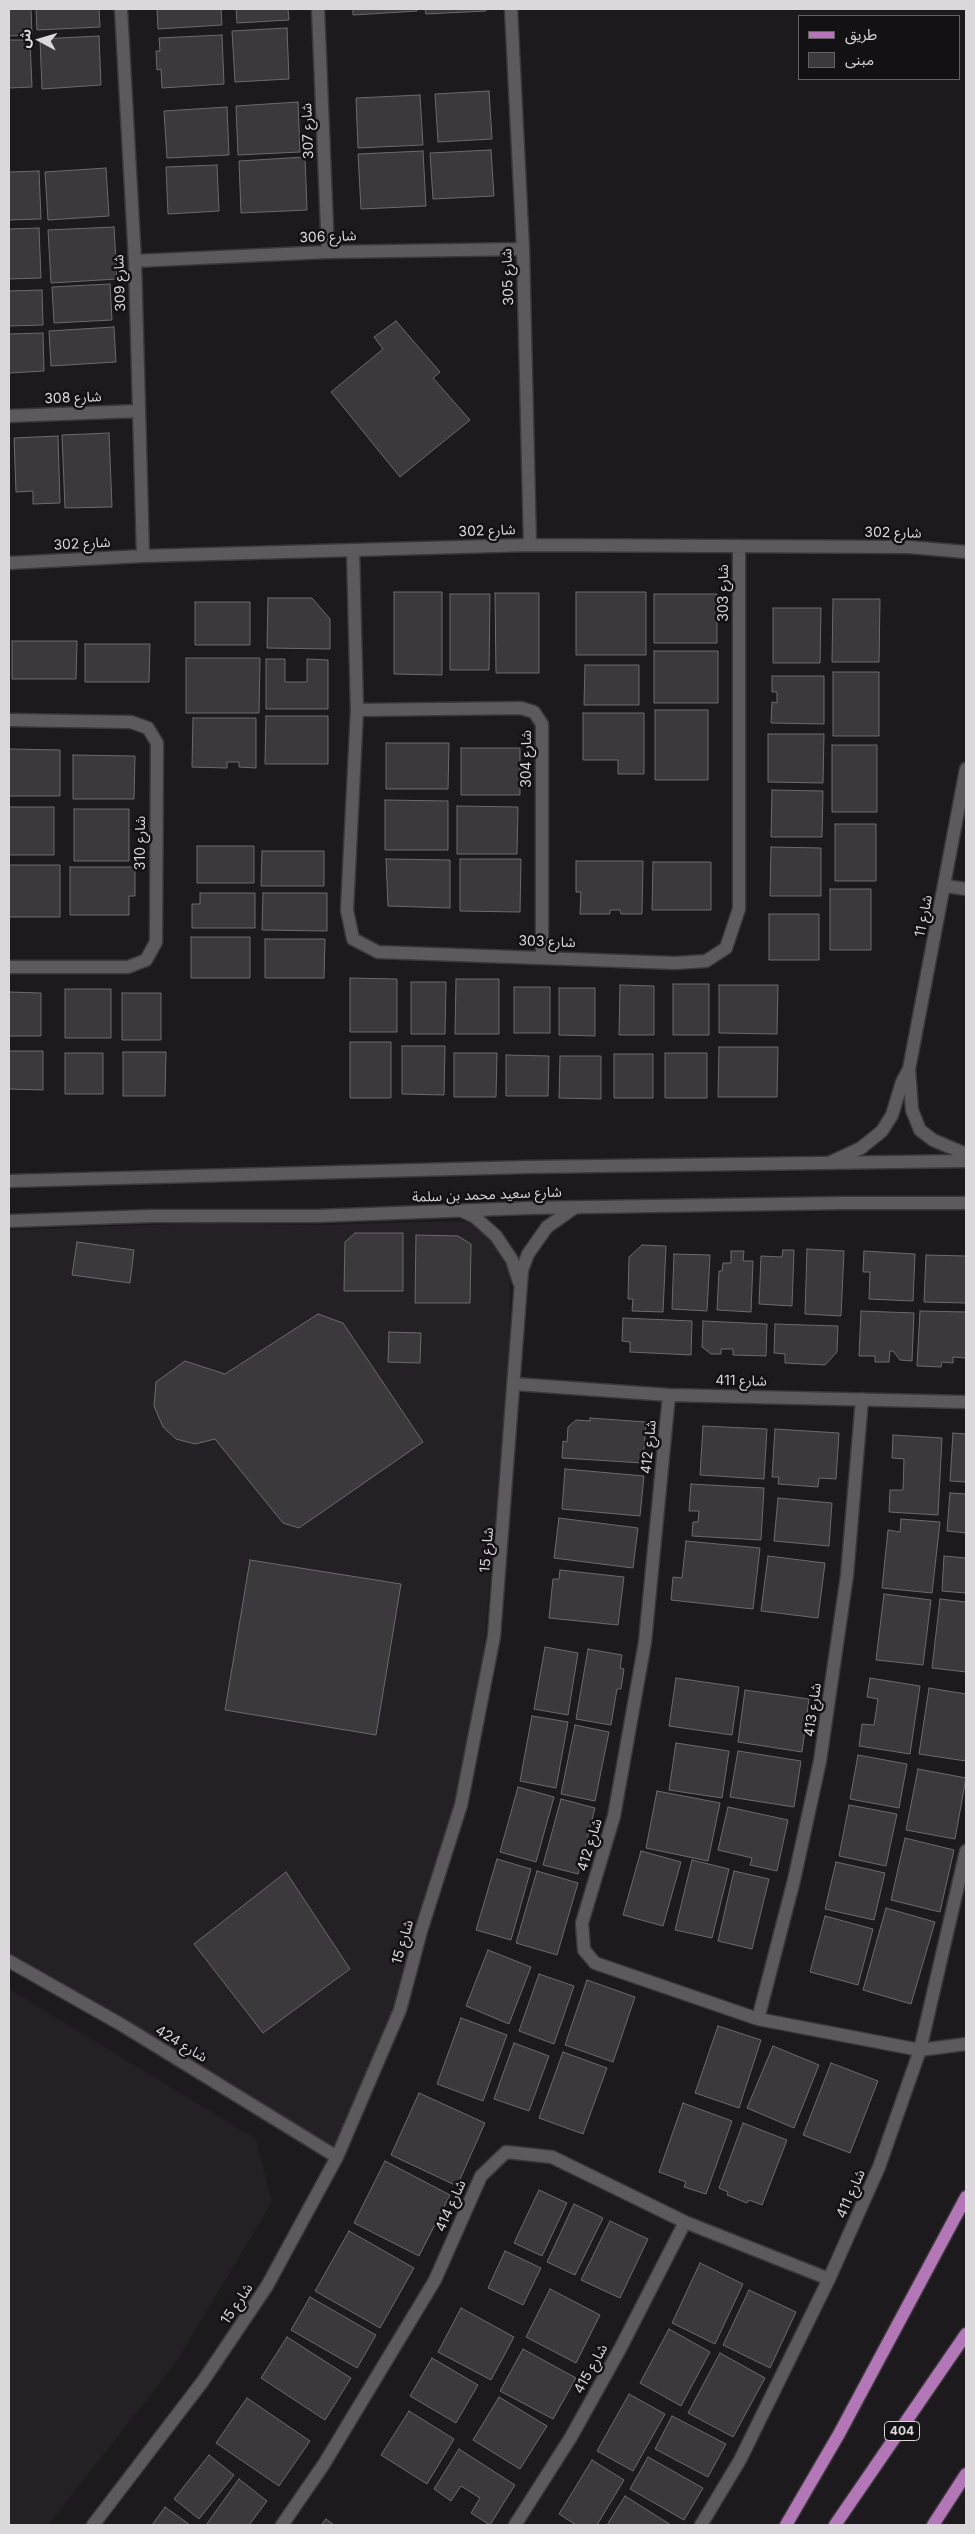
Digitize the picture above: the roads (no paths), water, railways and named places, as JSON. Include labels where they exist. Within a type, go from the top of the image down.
[{"type":"main road","points":[[786,2525],[966,2197]]},
{"type":"main road","name":"404","points":[[834,2525],[966,2334]]},
{"type":"main road","points":[[932,2525],[966,2474]]},
{"type":"street","name":"شارع 309","points":[[121,9],[135,261],[143,556]]},
{"type":"street","name":"شارع 307","points":[[318,9],[328,252]]},
{"type":"street","name":"شارع 305","points":[[511,9],[523,249],[530,545]]},
{"type":"street","name":"شارع 306","points":[[135,261],[328,252],[523,249]]},
{"type":"street","name":"شارع 308","points":[[9,416],[138,411]]},
{"type":"street","name":"شارع 302","points":[[9,563],[143,556],[530,545],[909,547],[966,552]]},
{"type":"street","name":"شارع 303","points":[[353,550],[357,710],[347,910],[353,939],[378,952],[675,963],[706,961],[726,948],[738,909],[739,546]]},
{"type":"street","name":"شارع 304","points":[[357,710],[521,708],[534,712],[542,724],[542,957]]},
{"type":"street","name":"شارع 310","points":[[9,720],[131,722],[148,728],[157,742],[156,942],[146,960],[128,967],[9,967]]},
{"type":"street","name":"شارع 11","points":[[966,769],[946,886],[909,1069],[912,1110],[920,1130],[933,1140],[966,1154]]},
{"type":"street","points":[[946,886],[966,889]]},
{"type":"street","name":"شارع 11","points":[[829,1163],[861,1148],[882,1131],[892,1115],[902,1082],[909,1069]]},
{"type":"street","name":"شارع سعيد محمد بن سلمة","points":[[9,1181],[528,1167],[966,1161]]},
{"type":"street","name":"شارع سعيد محمد بن سلمة","points":[[9,1220],[844,1203],[966,1203]]},
{"type":"street","name":"شارع 15","points":[[92,2525],[203,2381],[256,2302],[337,2157],[400,2010],[421,1931],[461,1805],[494,1636],[515,1384],[522,1270],[536,1240],[547,1227],[574,1208]]},
{"type":"street","name":"شارع 15","points":[[462,1211],[480,1221],[496,1236],[512,1260],[520,1287]]},
{"type":"street","name":"شارع 411","points":[[515,1384],[669,1395],[966,1402]]},
{"type":"street","name":"شارع 412","points":[[669,1395],[645,1642],[614,1816],[582,1923],[584,1950],[595,1963],[758,2019],[920,2050],[966,2044]]},
{"type":"street","name":"شارع 413","points":[[758,2019],[794,1880],[820,1761],[847,1575],[862,1399]]},
{"type":"street","name":"شارع 411","points":[[701,2525],[740,2460],[829,2279],[879,2167],[920,2050],[966,1850]]},
{"type":"street","name":"شارع 424","points":[[9,1960],[122,2026],[337,2157]]},
{"type":"street","name":"شارع 414","points":[[282,2525],[324,2464],[435,2280],[481,2176],[506,2152],[552,2157],[684,2222],[829,2279]]},
{"type":"street","name":"شارع 415","points":[[515,2525],[571,2437],[620,2350],[684,2222]]}]
